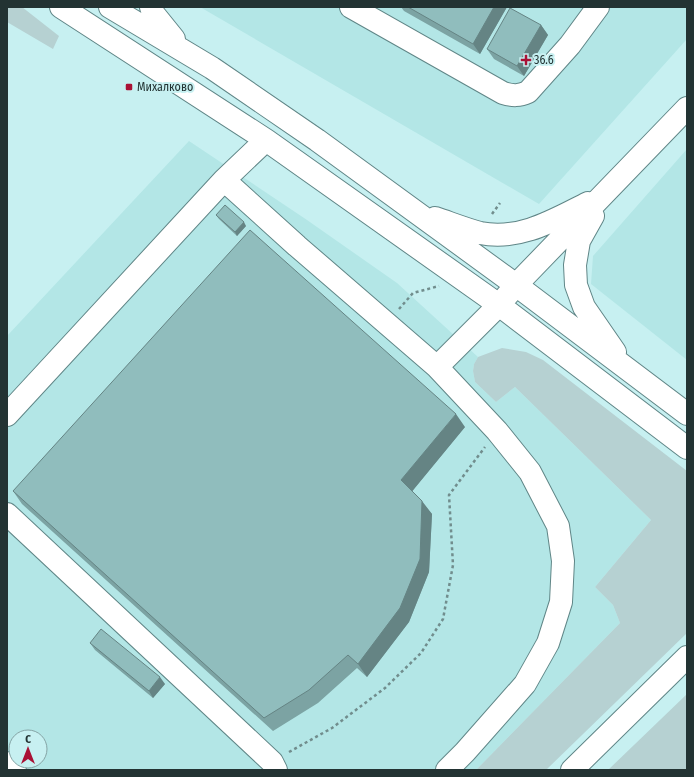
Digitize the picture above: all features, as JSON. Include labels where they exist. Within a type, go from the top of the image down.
[{"type":"street","points":[[61,7],[266,140],[499,305],[687,448]]},
{"type":"street","points":[[110,7],[212,68],[317,140],[516,285],[687,414]]},
{"type":"street","points":[[151,7],[153,13],[185,53]]},
{"type":"street","points":[[351,7],[503,93],[512,96],[528,92],[570,45],[598,7]]},
{"type":"street","points":[[437,367],[499,305],[516,285],[687,108]]},
{"type":"street","points":[[7,415],[224,180],[266,140]]},
{"type":"street","points":[[224,180],[297,246],[437,367],[497,431],[530,472],[558,526],[563,561],[561,602],[548,643],[525,684],[466,752],[447,770]]},
{"type":"street","points":[[417,212],[480,233],[502,235],[521,233],[540,226],[603,195]]},
{"type":"street","points":[[603,195],[579,241],[574,265],[576,285],[584,307],[627,369]]},
{"type":"street","points":[[7,514],[274,766]]},
{"type":"street","points":[[572,770],[687,657]]},
{"type":"street","points":[[7,763],[15,770]]},
{"type":"path","points":[[387,324],[413,293],[444,285]]},
{"type":"path","points":[[274,766],[332,728],[385,688],[421,653],[443,619],[453,565],[449,495],[497,431]]},
{"type":"shaded area","points":[[7,7],[22,7],[59,36],[53,49],[7,22]]},
{"type":"shaded area","points":[[200,7],[685,7],[687,9],[687,39],[539,204]]},
{"type":"shaded area","points":[[189,141],[307,220],[397,283],[478,357],[474,364],[473,371],[475,382],[496,402],[515,387],[651,520],[595,587],[613,605],[620,623],[476,770],[7,770],[7,336]]},
{"type":"shaded area","points":[[687,149],[687,360],[591,284],[593,256]]},
{"type":"shaded area","points":[[502,348],[526,352],[543,360],[687,471],[687,633],[546,770],[476,770],[620,623],[613,605],[595,587],[651,520],[515,387],[496,402],[475,382],[473,371],[474,364],[478,357]]},
{"type":"shaded area","points":[[687,694],[687,770],[608,770]]},
{"type":"building","points":[[408,7],[494,7],[473,44]]},
{"type":"building","points":[[510,8],[541,25],[517,66],[487,49]]},
{"type":"building","points":[[225,205],[244,222],[235,232],[216,215]]},
{"type":"building","points":[[250,230],[456,414],[401,480],[422,501],[420,559],[400,608],[358,664],[348,655],[309,690],[264,718],[13,491]]},
{"type":"building","points":[[101,629],[160,677],[149,691],[90,643]]},
{"type":"place","name":"36.6","points":[[526,60]]},
{"type":"place","name":"Михалково","points":[[129,87]]}]
